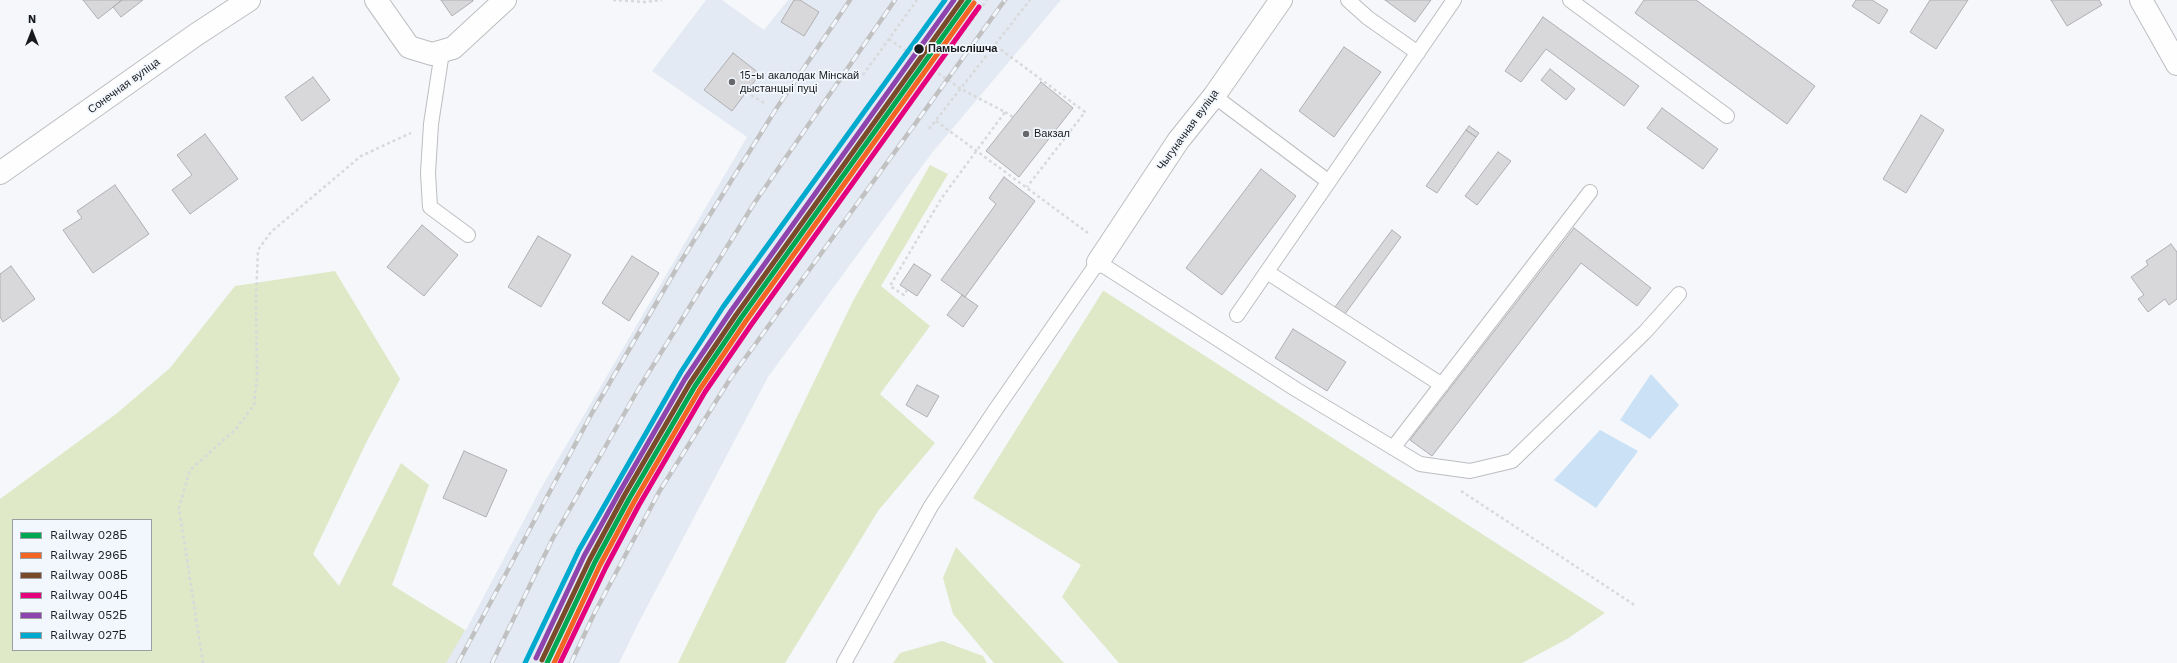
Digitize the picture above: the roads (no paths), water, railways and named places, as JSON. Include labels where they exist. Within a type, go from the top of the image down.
[{"type":"street","name":"Сонечная вуліца","points":[[0,173],[197,34],[249,0]]},
{"type":"street","points":[[376,0],[409,46],[432,54],[453,48],[505,0]]},
{"type":"street","name":"Чыгуначная вуліца","points":[[1103,255],[1178,141],[1214,96],[1281,0]]},
{"type":"street","points":[[2140,0],[2177,64]]},
{"type":"lane","points":[[1348,0],[1368,18],[1418,53]]},
{"type":"lane","points":[[1237,315],[1454,0]]},
{"type":"lane","points":[[1570,0],[1727,116]]},
{"type":"lane","points":[[442,52],[431,124],[428,173],[430,207],[468,235]]},
{"type":"lane","points":[[1214,96],[1329,182]]},
{"type":"lane","points":[[1393,448],[1590,192]]},
{"type":"lane","points":[[844,663],[931,506],[996,409],[1103,255],[1297,390],[1420,464],[1470,471],[1512,461],[1645,332],[1679,294]]},
{"type":"lane","points":[[1267,272],[1442,385]]},
{"type":"water","points":[[1651,374],[1679,405],[1650,439],[1620,420]]},
{"type":"water","points":[[1600,430],[1638,451],[1596,508],[1554,480]]},
{"type":"railway","points":[[458,663],[592,413],[678,266],[776,109],[850,0]]},
{"type":"railway","points":[[492,663],[553,538],[639,388],[755,202],[895,0]]},
{"type":"railway","points":[[571,663],[595,612],[659,492],[730,379],[1005,0]]},
{"type":"rail line","name":"027Б","points":[[525,663],[579,550],[681,372],[723,307],[945,0]]},
{"type":"rail line","name":"052Б","points":[[536,658],[584,556],[685,379],[731,311],[954,0]]},
{"type":"rail line","name":"008Б","points":[[542,660],[590,559],[624,496],[690,383],[736,315],[962,0]]},
{"type":"rail line","name":"028Б","points":[[547,663],[595,562],[629,499],[695,386],[741,318],[969,0]]},
{"type":"rail line","name":"296Б","points":[[554,663],[600,565],[634,502],[700,389],[746,321],[974,3]]},
{"type":"rail line","name":"004Б","points":[[560,663],[606,567],[639,505],[705,392],[751,325],[979,7]]},
{"type":"place","name":"Памыслішча","points":[[919,49]]},
{"type":"place","name":"15-ы акалодак Мінскай дыстанцыі пуці","points":[[732,82]]},
{"type":"place","name":"Вакзал","points":[[1026,134]]}]
